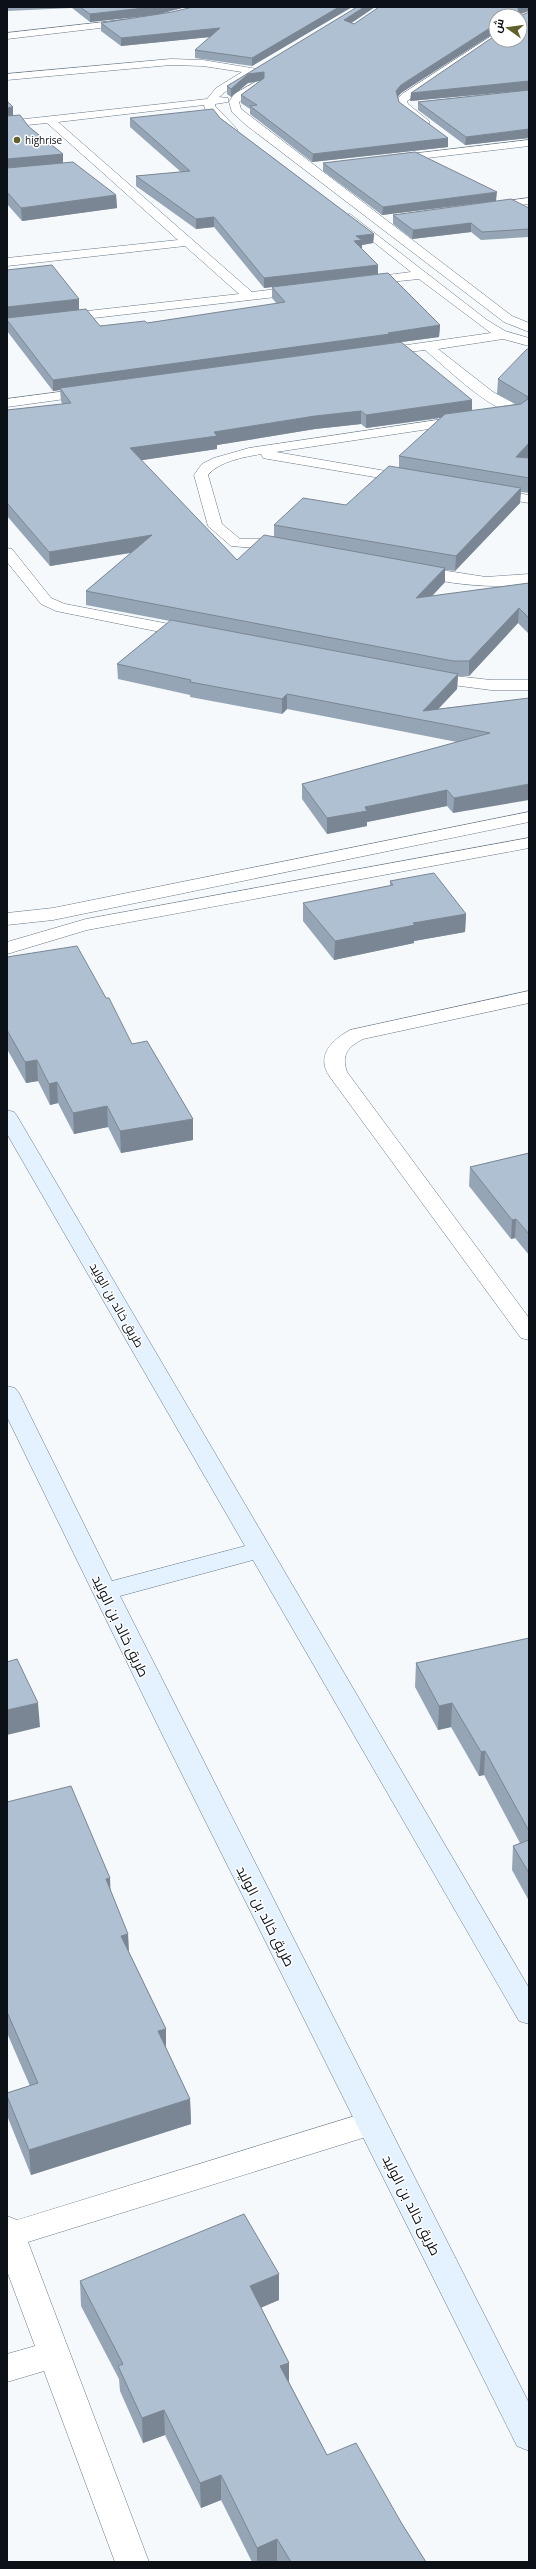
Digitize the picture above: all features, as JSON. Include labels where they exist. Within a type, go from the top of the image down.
[{"type":"street","points":[[7,36],[143,21]]},
{"type":"street","points":[[434,129],[404,107],[402,100],[488,41]]},
{"type":"street","points":[[7,77],[171,62],[203,63],[256,69],[214,95],[209,107],[243,138]]},
{"type":"street","points":[[7,124],[236,99],[267,78]]},
{"type":"street","points":[[236,99],[234,106],[245,119],[508,319],[529,328]]},
{"type":"street","points":[[404,107],[420,105]]},
{"type":"street","points":[[50,120],[249,296]]},
{"type":"street","points":[[451,142],[463,151]]},
{"type":"street","points":[[379,160],[529,144]]},
{"type":"street","points":[[86,167],[102,166]]},
{"type":"street","points":[[310,168],[325,167]]},
{"type":"street","points":[[474,208],[529,201]]},
{"type":"street","points":[[340,210],[482,323],[504,336],[529,342]]},
{"type":"street","points":[[380,221],[396,219]]},
{"type":"street","points":[[7,262],[188,242]]},
{"type":"street","points":[[350,284],[420,275]]},
{"type":"street","points":[[7,324],[311,288]]},
{"type":"street","points":[[364,355],[529,333]]},
{"type":"street","points":[[427,346],[494,400],[523,414]]},
{"type":"street","points":[[7,403],[101,390]]},
{"type":"street","points":[[494,416],[523,414]]},
{"type":"street","points":[[299,550],[259,543],[236,543],[215,526],[201,474],[207,467],[219,461],[249,452],[479,418]]},
{"type":"street","points":[[249,452],[427,482]]},
{"type":"street","points":[[474,490],[529,499]]},
{"type":"street","points":[[7,552],[46,601],[61,608],[205,636]]},
{"type":"street","points":[[401,568],[480,582],[499,583],[529,579]]},
{"type":"street","points":[[413,675],[475,684],[529,685]]},
{"type":"street","points":[[7,919],[53,914],[417,838],[529,817]]},
{"type":"street","points":[[7,948],[31,939],[86,925],[529,843]]},
{"type":"street","points":[[529,997],[357,1034],[343,1042],[335,1051],[333,1062],[337,1073],[529,1333]]},
{"type":"street","name":"طريق خالد بن الوليد","points":[[7,1116],[529,2014]]},
{"type":"street","name":"طريق خالد بن الوليد","points":[[7,1394],[104,1592],[529,2436]]},
{"type":"street","points":[[104,1592],[260,1550]]},
{"type":"street","points":[[132,2562],[8,2232],[371,2124]]},
{"type":"street","points":[[7,2368],[53,2354]]},
{"type":"building","points":[[80,7],[153,7],[90,14]]},
{"type":"building","points":[[193,7],[339,7],[252,58],[195,50],[220,28],[121,38],[101,23],[172,12]]},
{"type":"building","points":[[357,7],[364,7],[344,20],[354,24],[379,7],[519,7],[488,8],[488,29],[401,85],[396,91],[399,102],[448,138],[313,154],[250,106],[257,105],[241,95],[264,78],[264,72],[248,74],[231,89],[227,86]]},
{"type":"building","points":[[528,12],[529,81],[411,93],[488,40],[488,48],[528,48]]},
{"type":"building","points":[[529,90],[529,129],[466,137],[418,102]]},
{"type":"building","points":[[7,101],[13,107],[7,108]]},
{"type":"building","points":[[213,109],[220,118],[374,234],[356,236],[362,240],[354,241],[378,265],[264,278],[214,217],[196,219],[136,176],[190,171],[130,118]]},
{"type":"building","points":[[20,115],[29,127],[63,154],[7,159],[7,116]]},
{"type":"building","points":[[415,152],[497,192],[383,207],[323,163]]},
{"type":"building","points":[[73,162],[116,195],[21,208],[7,192],[7,168]]},
{"type":"building","points":[[511,199],[529,208],[529,229],[482,232],[471,223],[413,230],[393,215]]},
{"type":"building","points":[[52,265],[79,299],[7,307],[7,270]]},
{"type":"building","points":[[388,273],[440,325],[388,333],[390,334],[53,380],[7,320],[7,318],[86,309],[100,326],[145,321],[147,323],[285,302],[272,287]]},
{"type":"building","points":[[401,342],[472,400],[366,415],[361,411],[315,416],[214,432],[217,436],[130,448],[237,560],[264,535],[445,568],[416,598],[529,583],[529,618],[519,608],[469,661],[453,661],[86,591],[152,535],[49,552],[7,503],[7,410],[71,403],[60,388]]},
{"type":"building","points":[[527,349],[529,349],[529,443],[516,457],[529,458],[529,478],[399,456],[445,414],[521,404],[528,399],[528,397],[498,379]]},
{"type":"building","points":[[389,466],[521,488],[456,556],[274,525],[303,498],[346,505]]},
{"type":"building","points":[[171,620],[458,674],[423,711],[529,698],[529,784],[454,798],[447,790],[365,807],[367,811],[327,818],[302,784],[490,733],[287,694],[282,699],[190,682],[191,680],[117,664]]},
{"type":"building","points":[[434,873],[466,914],[413,923],[415,925],[335,941],[303,903],[393,885],[390,881]]},
{"type":"building","points":[[77,946],[106,998],[109,998],[132,1044],[147,1041],[193,1119],[120,1131],[107,1106],[73,1113],[57,1082],[49,1084],[37,1060],[25,1062],[7,1030],[7,957]]},
{"type":"building","points":[[529,1153],[529,1234],[516,1219],[512,1220],[470,1167]]},
{"type":"building","points":[[529,1638],[529,1831],[485,1751],[481,1752],[452,1703],[439,1706],[416,1663]]},
{"type":"building","points":[[17,1659],[38,1703],[7,1710],[7,1662]]},
{"type":"building","points":[[71,1786],[110,1878],[106,1879],[128,1934],[121,1936],[166,2029],[158,2031],[190,2099],[29,2150],[7,2096],[7,2093],[38,2083],[7,2012],[7,1802]]},
{"type":"building","points":[[529,1840],[529,1873],[513,1846]]},
{"type":"building","points":[[244,2214],[279,2274],[250,2286],[289,2363],[280,2366],[327,2455],[356,2443],[402,2524],[426,2562],[291,2562],[277,2539],[257,2548],[221,2475],[200,2483],[164,2410],[142,2418],[118,2366],[123,2364],[80,2281]]},
{"type":"place","name":"highrise","points":[[17,140]]}]
